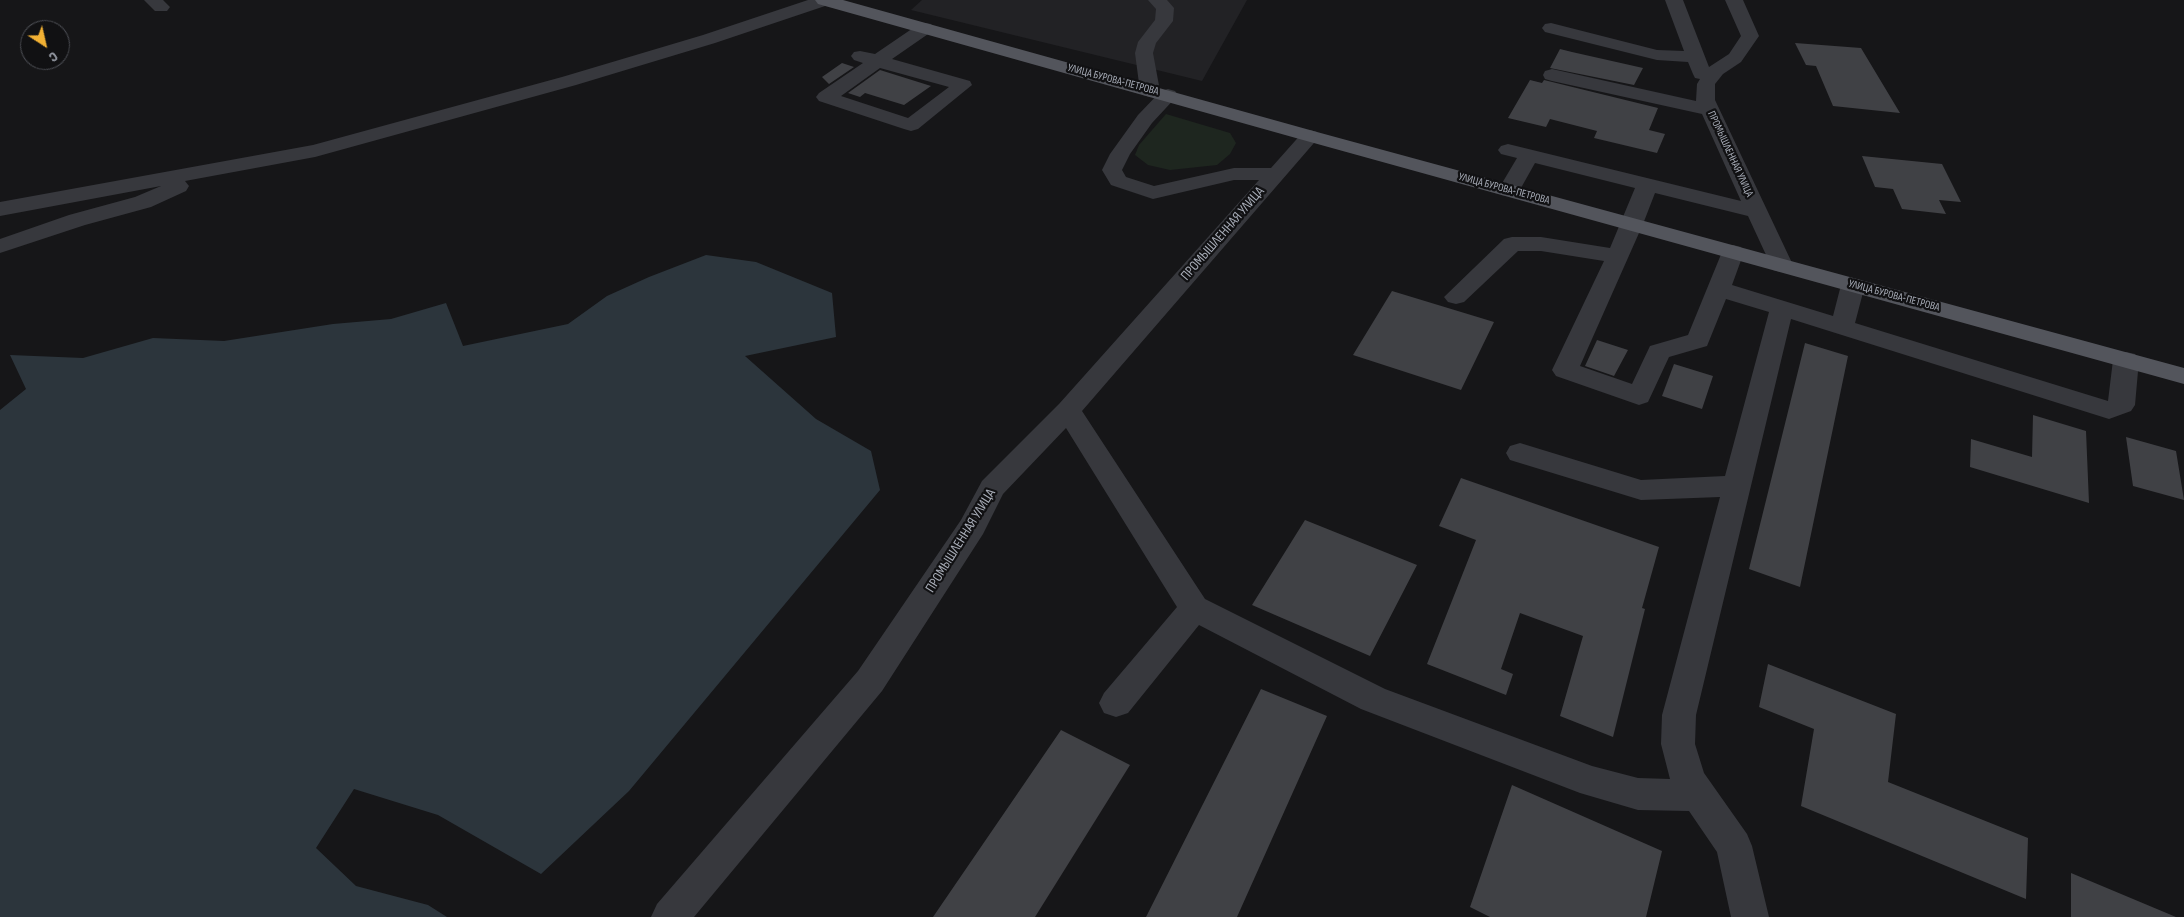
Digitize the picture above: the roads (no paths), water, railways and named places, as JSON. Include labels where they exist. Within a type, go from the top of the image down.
[{"type":"main road","name":"УЛИЦА БУРОВА-ПЕТРОВА","points":[[824,0],[1310,136],[2184,376]]},
{"type":"street","points":[[0,208],[315,152],[681,47],[824,0]]},
{"type":"street","points":[[1156,0],[1165,8],[1164,21],[1147,42],[1144,53],[1159,93],[1145,118],[1120,154],[1112,170],[1118,180],[1153,193],[1234,174],[1275,174]]},
{"type":"street","name":"ПРОМЫШЛЕННАЯ УЛИЦА","points":[[1674,0],[1706,84],[1705,100],[1709,110],[1781,265]]},
{"type":"street","points":[[1706,84],[1716,70],[1735,58],[1750,36],[1734,0]]},
{"type":"street","points":[[869,58],[963,85],[911,125],[826,97],[869,58],[925,28]]},
{"type":"street","points":[[1551,28],[1657,55],[1696,57]]},
{"type":"street","points":[[1552,75],[1709,110]]},
{"type":"street","name":"ПРОМЫШЛЕННАЯ УЛИЦА","points":[[670,917],[870,681],[973,526],[992,488],[1068,410],[1310,136]]},
{"type":"street","points":[[1508,150],[1757,212]]},
{"type":"street","points":[[1509,190],[1529,155]]},
{"type":"street","points":[[0,246],[76,220],[143,202],[211,170]]},
{"type":"street","points":[[1647,185],[1632,224],[1565,370],[1639,396],[1660,352],[1698,340],[1733,252]]},
{"type":"street","points":[[0,230],[76,220]]},
{"type":"street","points":[[1456,297],[1512,244],[1541,244],[1617,256]]},
{"type":"street","points":[[1842,326],[1853,284]]},
{"type":"street","points":[[1719,289],[2108,410],[2122,405],[2126,360]]},
{"type":"street","points":[[1750,917],[1734,846],[1688,780],[1678,744],[1679,714],[1782,308]]},
{"type":"street","points":[[1068,410],[1194,608],[1373,698],[1592,782],[1638,794],[1698,795]]},
{"type":"street","points":[[1520,453],[1641,490],[1737,486]]},
{"type":"street","points":[[1116,703],[1194,608]]}]
